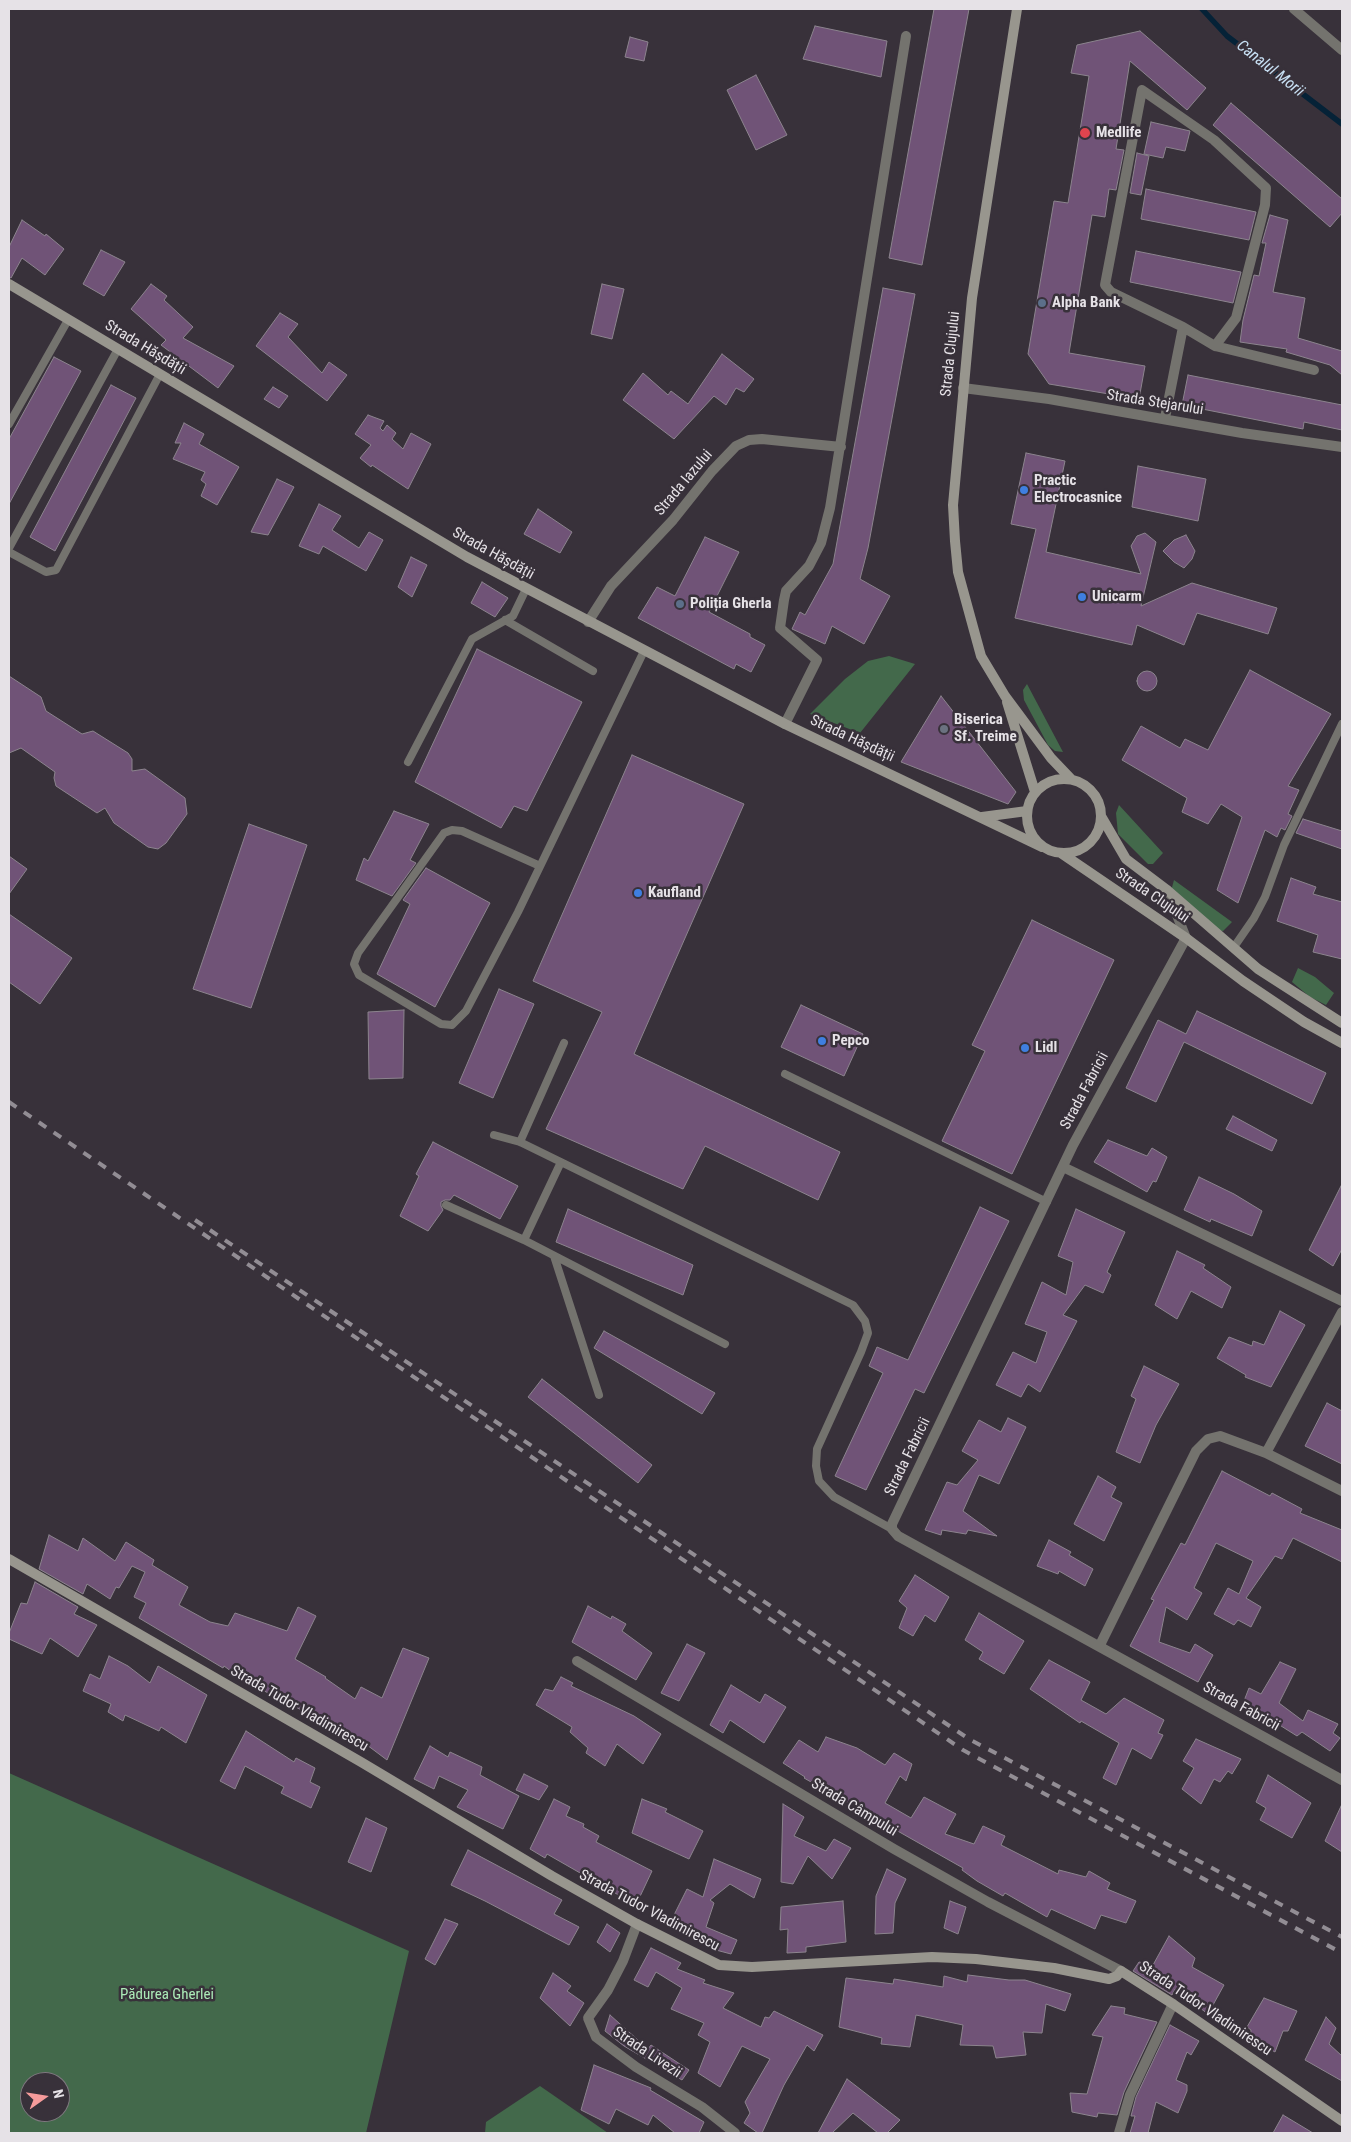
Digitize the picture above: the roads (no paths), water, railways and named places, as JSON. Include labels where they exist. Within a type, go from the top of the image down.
[{"type":"street","name":"Strada Clujului","points":[[1017,9],[972,298],[953,505],[958,572],[981,656],[1005,696],[1051,758],[1071,779],[1089,788],[1096,796],[1101,816],[1126,859],[1167,890],[1258,969],[1342,1023]]},
{"type":"street","points":[[1294,9],[1342,50]]},
{"type":"street","points":[[785,724],[817,660],[780,628],[784,600],[786,591],[809,566],[821,543],[841,447],[906,36]]},
{"type":"street","points":[[1215,346],[1236,318],[1265,205],[1266,188],[1214,140],[1142,90],[1104,285],[1110,292],[1183,327],[1215,346],[1314,370]]},
{"type":"street","name":"Strada Hășdății","points":[[9,284],[467,557],[785,724],[1042,847]]},
{"type":"street","points":[[1165,418],[1183,327]]},
{"type":"street","name":"Strada Stejarului","points":[[963,388],[1165,418],[1242,433],[1342,447]]},
{"type":"street","name":"Strada Iazului","points":[[588,622],[611,586],[673,520],[712,471],[736,446],[749,440],[762,439],[841,447]]},
{"type":"street","name":"Strada Clujului","points":[[1005,696],[1035,792]]},
{"type":"street","points":[[1042,847],[1029,831],[1027,811],[1035,792],[1051,780],[1071,779]]},
{"type":"street","points":[[981,817],[1027,811]]},
{"type":"street","points":[[1061,853],[1081,849],[1089,843],[1098,831],[1101,816]]},
{"type":"street","name":"Strada Clujului","points":[[1042,847],[1061,853],[1186,938],[1243,982],[1304,1022],[1342,1043]]},
{"type":"street","points":[[1167,890],[1186,938]]},
{"type":"street","name":"Strada Fabricii","points":[[1186,938],[1063,1167],[892,1524],[892,1529],[898,1536],[1100,1645],[1342,1780]]},
{"type":"street","points":[[1063,1167],[1342,1301]]},
{"type":"street","points":[[1266,1453],[1342,1312]]},
{"type":"street","points":[[1100,1645],[1196,1451],[1208,1440],[1220,1436],[1266,1453],[1342,1491]]},
{"type":"street","name":"Strada Tudor Vladimirescu","points":[[9,1558],[637,1924],[719,1965],[752,1967],[932,1957],[976,1959],[1054,1968],[1109,1979],[1118,1976],[1121,1971],[1173,2004],[1342,2121]]},
{"type":"street","name":"Strada Câmpului","points":[[578,1661],[894,1849],[988,1902],[1121,1971]]},
{"type":"street","name":"Strada Livezii","points":[[637,1924],[624,1961],[608,1990],[588,2018],[596,2037],[636,2067],[702,2107],[735,2133]]},
{"type":"street","points":[[1118,2133],[1130,2095],[1173,2004]]},
{"type":"lane","points":[[9,424],[68,320]]},
{"type":"lane","points":[[9,548],[118,349]]},
{"type":"lane","points":[[9,552],[46,572],[56,570],[160,374]]},
{"type":"lane","points":[[408,762],[472,639],[513,616],[526,589]]},
{"type":"lane","points":[[505,620],[592,671]]},
{"type":"lane","points":[[540,866],[462,831],[452,830],[444,833],[358,953],[354,964],[359,975],[441,1024],[452,1025],[466,1011],[540,866],[644,651]]},
{"type":"lane","points":[[1234,947],[1254,918],[1265,897],[1284,845],[1342,724]]},
{"type":"lane","points":[[520,1142],[564,1043]]},
{"type":"lane","points":[[785,1074],[1046,1202]]},
{"type":"lane","points":[[494,1135],[520,1142],[853,1305],[865,1321],[868,1332],[861,1352],[817,1449],[816,1466],[820,1481],[834,1497],[892,1529]]},
{"type":"lane","points":[[524,1240],[561,1162]]},
{"type":"lane","points":[[446,1206],[524,1240],[725,1344]]},
{"type":"lane","points":[[554,1256],[599,1395]]},
{"type":"waterway","name":"Canalul Morii","points":[[1202,9],[1227,36],[1342,124]]},
{"type":"railway","points":[[9,1102],[963,1750],[1342,1953]]},
{"type":"railway","points":[[195,1220],[969,1739],[1342,1937]]},
{"type":"place","name":"Medlife","points":[[1085,133]]},
{"type":"place","name":"Alpha Bank","points":[[1042,303]]},
{"type":"place","name":"Practic Electrocasnice","points":[[1024,490]]},
{"type":"place","name":"Unicarm","points":[[1082,597]]},
{"type":"place","name":"Poliția Gherla","points":[[680,604]]},
{"type":"place","name":"Biserica Sf. Treime","points":[[944,729]]},
{"type":"place","name":"Kaufland","points":[[638,893]]},
{"type":"place","name":"Pepco","points":[[822,1041]]},
{"type":"place","name":"Lidl","points":[[1025,1048]]},
{"type":"park label","name":"Pădurea Gherlei","points":[[167,1995]]}]
